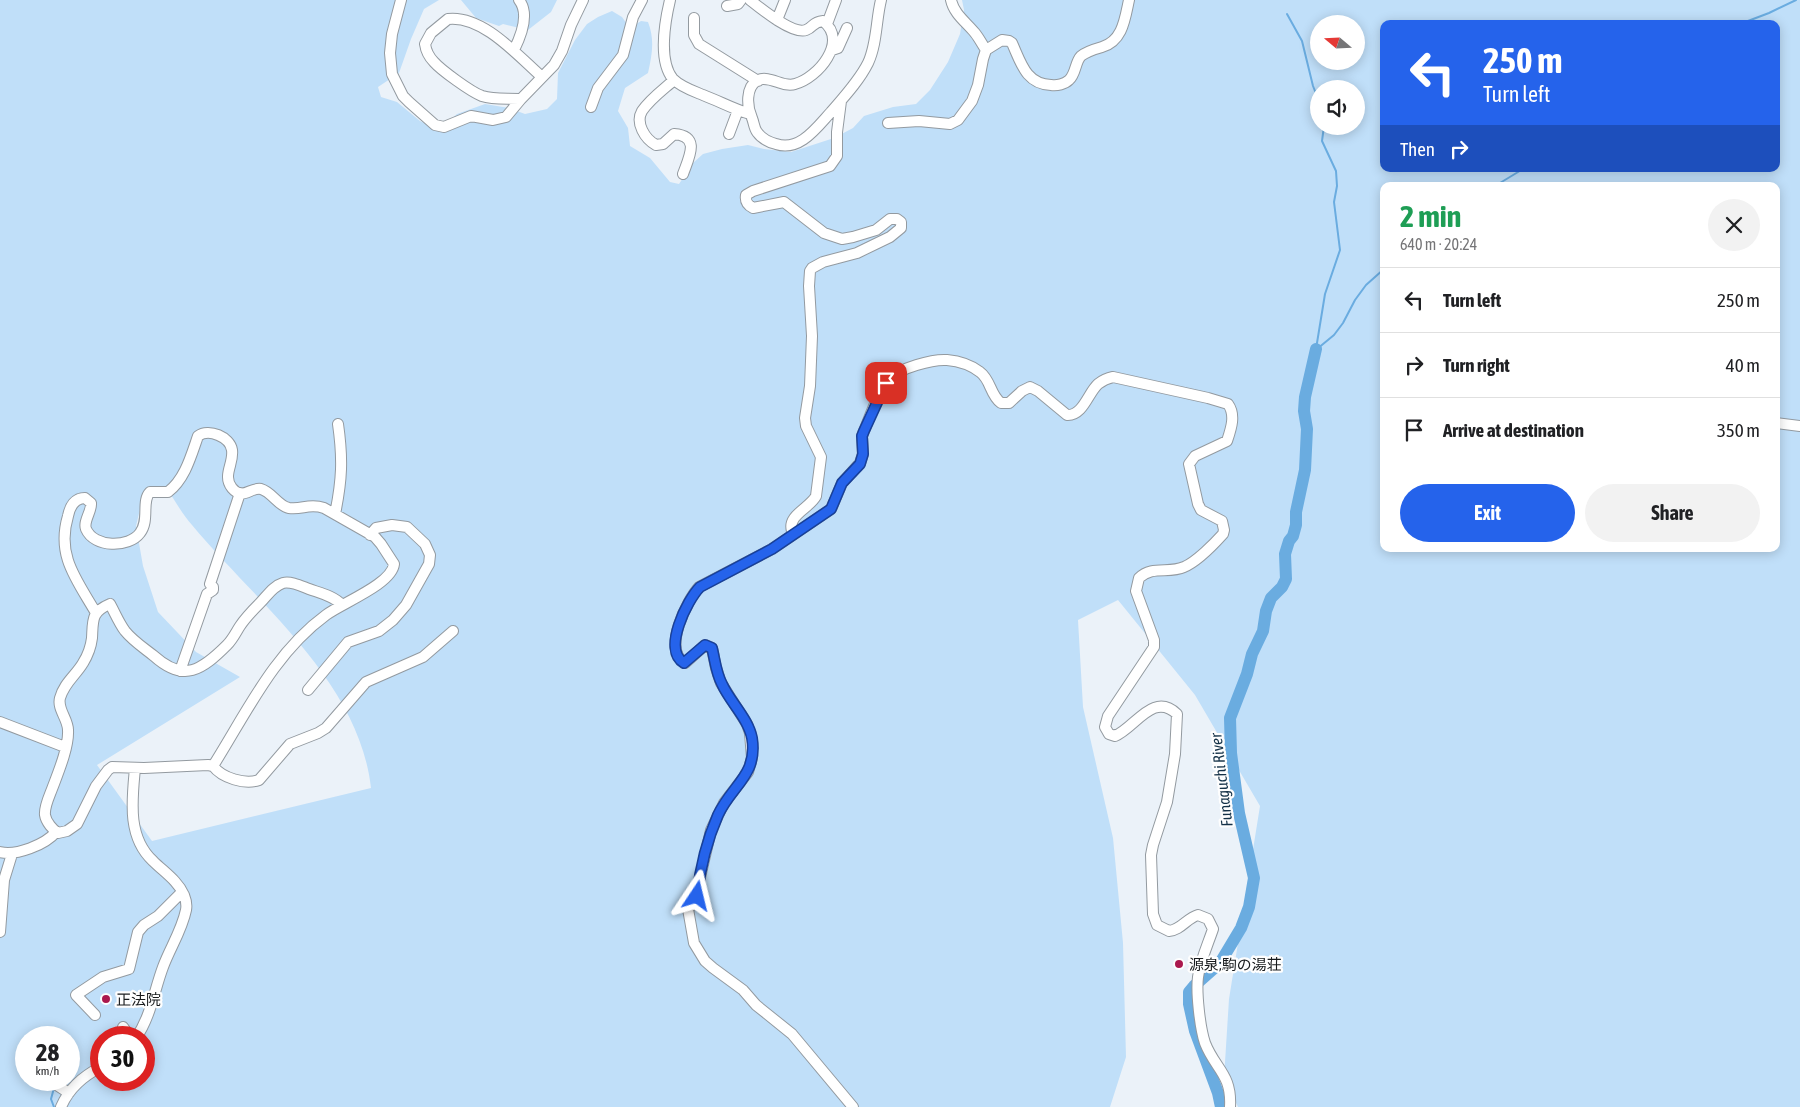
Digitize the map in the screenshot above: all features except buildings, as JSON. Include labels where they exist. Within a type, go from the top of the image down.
[{"type":"street","points":[[400,0],[392,34],[390,66],[392,74],[403,96],[435,125],[444,127],[471,116],[500,119],[506,117],[521,98],[558,59],[574,17],[583,0]]},
{"type":"street","points":[[514,50],[524,20],[524,6],[519,0]]},
{"type":"street","points":[[591,107],[598,88],[623,55],[633,17],[642,0]]},
{"type":"street","points":[[670,0],[664,43],[668,68],[674,80],[684,87],[750,114]]},
{"type":"street","points":[[727,6],[738,4],[741,0]]},
{"type":"street","points":[[694,18],[694,35],[699,44],[758,80],[791,85],[804,81],[827,59],[832,50],[833,34],[823,21],[815,22],[803,31],[777,20],[750,0]]},
{"type":"street","points":[[777,20],[785,0]]},
{"type":"street","points":[[826,24],[836,0]]},
{"type":"street","points":[[758,80],[748,99],[750,114],[757,132],[767,141],[778,145],[788,146],[805,138],[816,129],[841,101],[868,62],[882,0]]},
{"type":"street","points":[[952,0],[952,5],[960,17],[986,50]]},
{"type":"street","points":[[888,124],[919,121],[950,124],[958,120],[972,101],[978,85],[986,50],[1002,40],[1012,43],[1026,73],[1033,80],[1050,85],[1065,83],[1072,75],[1082,55],[1110,45],[1118,37],[1130,0]]},
{"type":"street","points":[[521,98],[489,98],[475,93],[434,63],[428,54],[425,44],[431,33],[448,19],[461,19],[476,25],[514,50],[542,77]]},
{"type":"street","points":[[832,50],[838,48],[847,28]]},
{"type":"street","points":[[674,80],[642,111],[640,122],[642,130],[656,145],[663,144],[674,134],[690,141],[692,146],[683,174]]},
{"type":"street","points":[[796,533],[792,530],[791,524],[796,515],[813,502],[816,496],[821,464],[820,450],[806,426],[805,418],[810,386],[812,336],[810,272],[812,268],[824,262],[858,252],[890,237],[902,225],[897,219],[890,219],[876,230],[842,239],[824,233],[784,202],[753,208],[747,203],[746,195],[753,190],[830,166],[836,156],[841,101]]},
{"type":"street","points":[[729,134],[738,110]]},
{"type":"street","points":[[853,1107],[792,1034],[756,1004],[743,990],[712,968],[705,961],[694,943],[688,912],[689,906],[696,899],[712,830],[719,813],[731,793],[748,772],[752,753],[747,724],[721,683],[712,648],[705,645],[687,662],[681,662],[677,652],[676,635],[694,593],[700,587],[772,549],[831,509],[842,483],[860,464],[863,454],[862,436],[886,383],[896,374],[915,366],[939,360],[957,362],[972,367],[985,376],[995,397],[1001,403],[1009,403],[1022,391],[1030,387],[1038,391],[1067,415],[1080,410],[1097,385],[1113,377],[1208,398],[1228,404],[1232,411],[1233,417],[1227,441],[1195,456],[1190,464],[1198,504],[1201,510],[1222,521],[1223,534],[1183,568],[1150,571],[1139,578],[1136,591],[1154,640],[1154,647],[1108,716],[1105,727],[1109,734],[1115,736],[1146,711],[1153,708],[1163,707],[1177,714],[1176,745],[1167,802],[1152,845],[1153,914],[1157,925],[1169,931],[1180,927],[1193,916],[1198,915],[1208,919],[1213,929],[1198,976],[1198,998],[1205,1043],[1226,1077],[1230,1094],[1230,1107]]},
{"type":"street","points":[[335,514],[342,475],[338,424]]},
{"type":"street","points":[[1780,424],[1800,426]]},
{"type":"street","points":[[96,613],[71,570],[65,555],[64,526],[74,502],[80,498],[85,498],[91,503],[92,509],[85,524],[90,535],[111,545],[134,538],[140,534],[145,523],[148,493],[168,492],[175,486],[184,471],[198,436],[203,433],[212,432],[222,437],[231,447],[228,480],[232,487],[240,493],[250,493],[256,489],[262,489],[288,508],[316,505],[335,514],[370,535],[381,544],[394,564],[391,574],[325,616],[306,631],[272,669],[213,766]]},
{"type":"street","points":[[180,672],[240,493]]},
{"type":"street","points":[[308,690],[348,642],[379,631],[394,620],[406,605],[429,564],[430,555],[425,544],[407,527],[392,524],[376,528],[370,535]]},
{"type":"street","points":[[342,605],[333,598],[323,594],[298,585],[283,583],[274,589],[250,613],[230,642],[222,650],[192,671],[180,672],[174,671],[161,663],[135,641],[126,632],[110,604],[96,613],[93,619],[89,650],[83,664],[64,686],[61,697],[60,707],[66,720],[68,731],[45,813],[46,818],[56,832],[61,834],[77,824],[88,799],[112,767],[135,768],[202,764],[213,766],[224,776],[253,782],[259,780],[290,744],[326,728],[366,682],[423,657],[453,631]]},
{"type":"street","points":[[0,722],[65,747]]},
{"type":"street","points":[[135,768],[133,814],[136,833],[142,848],[176,883],[186,903],[183,921],[162,969],[150,1014],[143,1026]]},
{"type":"street","points":[[0,852],[12,854],[44,843],[56,832]]},
{"type":"street","points":[[0,932],[4,880],[12,854]]},
{"type":"street","points":[[95,1015],[76,994],[104,978],[129,969],[138,932],[144,925],[158,916],[182,892]]},
{"type":"street","points":[[61,1107],[80,1079],[90,1073]]},
{"type":"shaded area","points":[[0,0],[439,0],[424,9],[399,73],[378,87],[381,97],[397,102],[420,121],[439,130],[457,114],[485,104],[509,108],[525,114],[547,109],[557,99],[558,73],[575,40],[587,24],[612,11],[622,17],[627,24],[633,26],[641,21],[648,22],[652,35],[652,54],[648,73],[625,88],[618,111],[628,128],[630,146],[650,158],[670,182],[679,184],[693,163],[703,154],[748,145],[791,152],[834,138],[853,128],[864,116],[893,107],[916,104],[930,90],[948,62],[960,34],[964,10],[962,0],[1800,0],[1800,1107],[1238,1107],[1224,1078],[1229,999],[1260,806],[1195,695],[1118,600],[1078,620],[1083,707],[1113,838],[1123,943],[1126,1057],[1110,1107],[0,1107]],"holes":[[[166,488],[188,521],[274,614],[326,678],[347,713],[363,749],[371,788],[152,841],[97,765],[240,677],[196,652],[158,612],[143,566],[136,526],[142,501]]]},
{"type":"shaded area","points":[[461,0],[557,0],[551,12],[528,30],[503,24],[499,26],[476,18]]},
{"type":"waterway","points":[[1751,20],[1796,0]]},
{"type":"waterway","points":[[1287,14],[1302,41],[1312,80]]},
{"type":"waterway","points":[[1316,349],[1325,294],[1340,250],[1334,202],[1337,186],[1336,171],[1322,141],[1323,135]]},
{"type":"waterway","points":[[1502,182],[1518,172]]},
{"type":"waterway","points":[[1317,349],[1334,335],[1366,285],[1380,273]]},
{"type":"waterway","name":"Funaguchi River","points":[[1221,1107],[1218,1093],[1195,1031],[1189,1004],[1189,992],[1220,963],[1241,928],[1249,907],[1254,878],[1239,813],[1231,753],[1230,718],[1247,674],[1252,654],[1263,631],[1266,611],[1271,598],[1282,587],[1286,579],[1285,554],[1296,525],[1296,512],[1305,470],[1307,429],[1304,411],[1305,397],[1316,349]]},
{"type":"waterway","points":[[53,1091],[51,1099],[54,1107]]},
{"type":"place","name":"源泉;駒の湯荘","points":[[1179,964]]},
{"type":"place","name":"正法院","points":[[106,999]]},
{"type":"route","points":[[697,896],[712,830],[719,813],[731,793],[748,772],[752,758],[752,737],[747,724],[721,683],[712,648],[705,645],[687,662],[681,662],[677,652],[676,635],[680,621],[694,593],[700,587],[772,549],[831,509],[842,483],[860,464],[863,454],[862,436],[886,383]]}]
